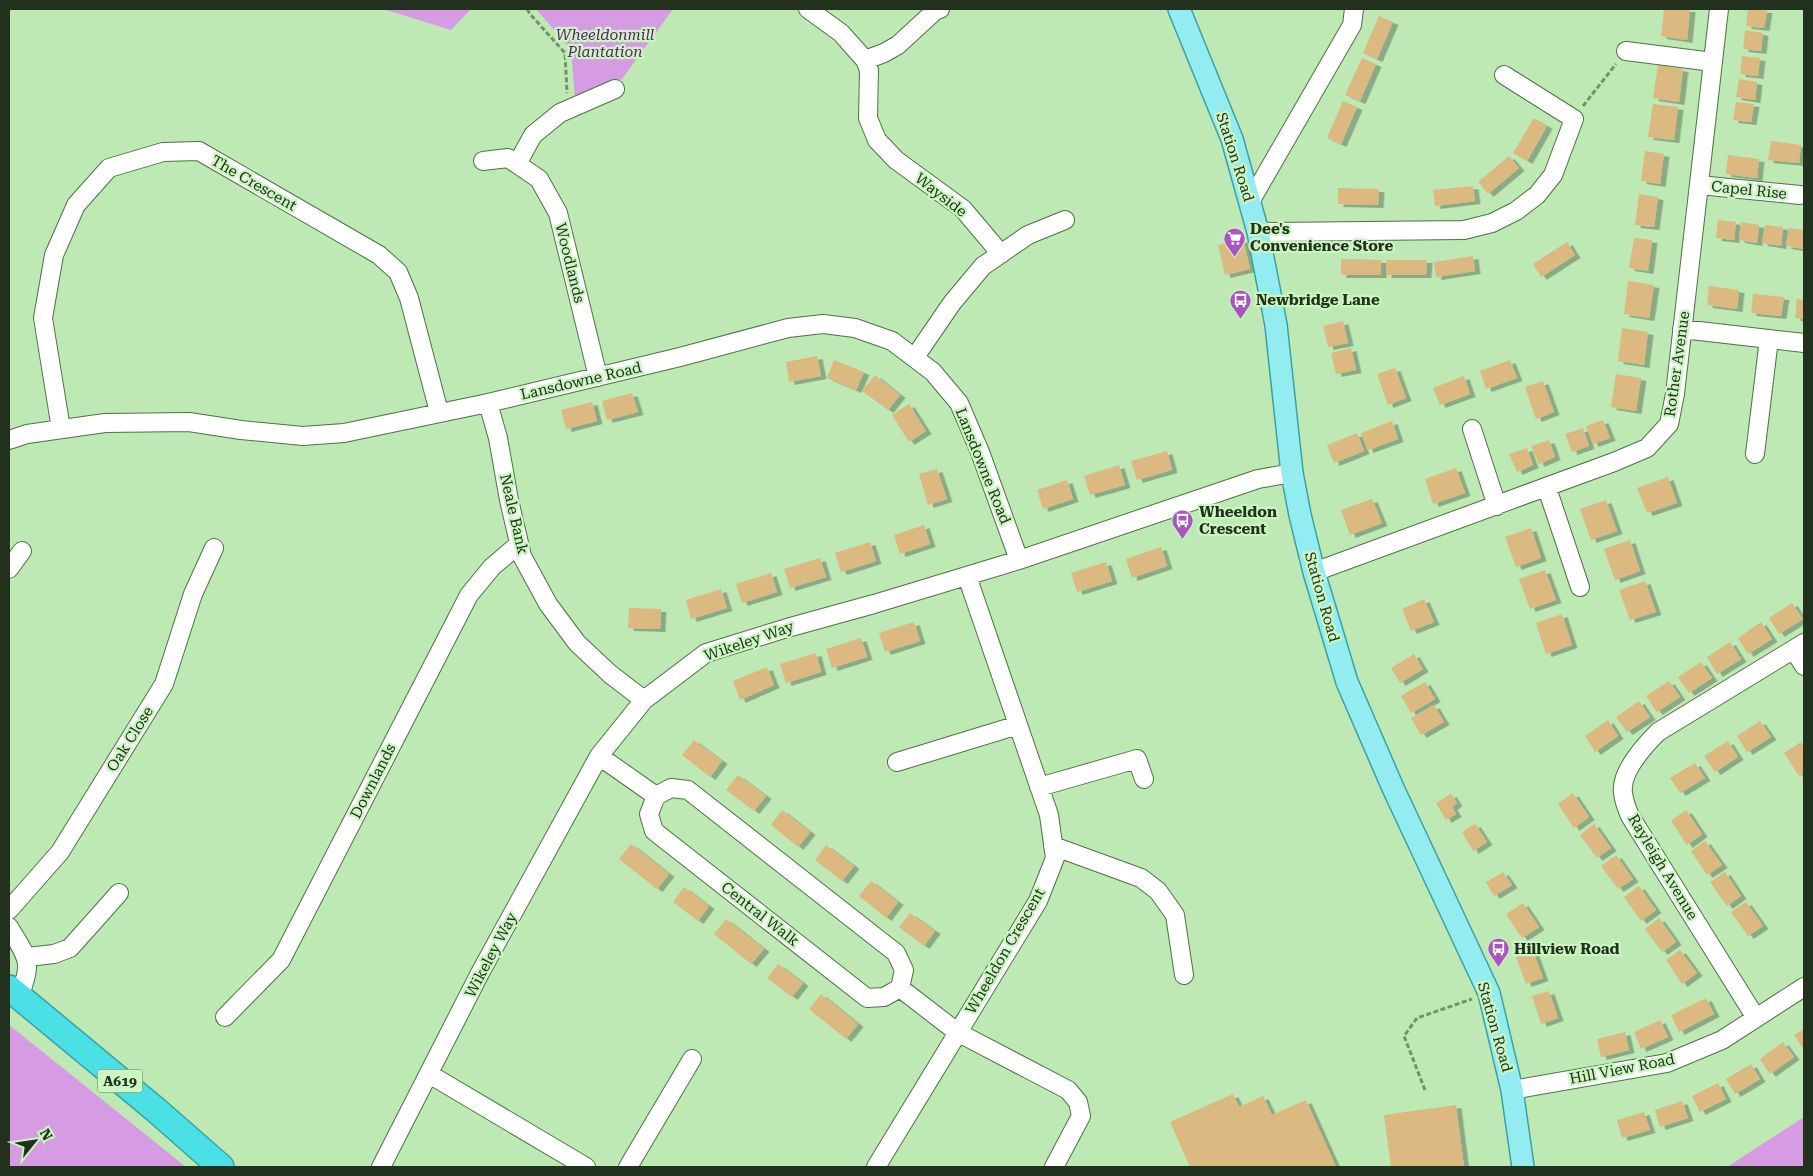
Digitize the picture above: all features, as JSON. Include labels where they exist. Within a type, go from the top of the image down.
[{"type":"highway","name":"A619","points":[[14,992],[156,1110],[221,1167]]},
{"type":"main road","name":"Station Road","points":[[1178,9],[1232,139],[1258,232],[1276,325],[1292,473],[1314,572],[1347,682],[1393,788],[1489,994],[1512,1090],[1523,1167]]},
{"type":"street","points":[[808,9],[841,33],[865,60],[898,45],[936,10],[940,9]]},
{"type":"street","points":[[1250,202],[1352,24],[1354,9]]},
{"type":"street","name":"Rother Avenue","points":[[1314,572],[1547,488],[1647,448],[1669,424],[1675,394],[1719,9]]},
{"type":"street","points":[[1626,51],[1713,62]]},
{"type":"street","name":"Wayside","points":[[865,60],[869,70],[870,97],[868,118],[878,140],[896,160],[964,209],[1001,254]]},
{"type":"street","points":[[1258,232],[1464,230],[1492,223],[1516,211],[1537,195],[1552,175],[1574,119],[1504,75]]},
{"type":"street","points":[[517,164],[533,135],[560,112],[615,89]]},
{"type":"street","name":"The Crescent","points":[[61,429],[43,318],[54,255],[76,205],[108,168],[162,152],[199,151],[379,255],[398,272],[409,298],[440,412]]},
{"type":"street","name":"Woodlands","points":[[483,161],[508,158],[539,179],[558,213],[598,376]]},
{"type":"street","name":"Capel Rise","points":[[1699,185],[1800,195]]},
{"type":"street","points":[[915,357],[952,303],[983,266],[1028,235],[1064,220]]},
{"type":"street","name":"Lansdowne Road","points":[[9,440],[27,434],[105,423],[189,422],[241,430],[303,436],[344,433],[488,403],[680,358],[788,328],[823,324],[855,328],[892,341],[934,372],[959,403],[980,452],[1019,560]]},
{"type":"street","points":[[1682,329],[1804,343]]},
{"type":"street","points":[[1755,454],[1769,339]]},
{"type":"street","name":"Neale Bank","points":[[488,403],[498,438],[509,500],[522,556],[548,604],[577,643],[610,674],[644,700]]},
{"type":"street","points":[[1472,429],[1497,506]]},
{"type":"street","name":"Wikeley Way","points":[[381,1167],[480,973],[599,756],[644,700],[706,653],[1019,560],[1258,479],[1292,473]]},
{"type":"street","points":[[1547,488],[1580,587]]},
{"type":"street","name":"Downlands","points":[[225,1017],[281,960],[469,595],[492,567],[519,544]]},
{"type":"street","name":"Oak Close","points":[[9,910],[60,852],[164,684],[193,594],[214,548]]},
{"type":"street","points":[[9,569],[22,551]]},
{"type":"street","name":"Wheeldon Crescent","points":[[876,1167],[1038,901],[1055,858],[1049,815],[967,576]]},
{"type":"street","points":[[1799,646],[1804,666]]},
{"type":"street","name":"Rayleigh Avenue","points":[[1756,1018],[1630,816],[1622,791],[1628,771],[1640,750],[1658,732],[1799,646]]},
{"type":"street","points":[[897,762],[1018,725]]},
{"type":"street","points":[[599,756],[656,796],[671,788],[688,790],[896,953],[904,970],[900,988],[957,1032],[1068,1090],[1078,1102],[1081,1116],[1054,1167]]},
{"type":"street","points":[[1039,787],[1137,759],[1144,779]]},
{"type":"street","name":"Central Walk","points":[[656,796],[649,814],[654,830],[867,998],[884,997],[900,988]]},
{"type":"street","points":[[1053,846],[1141,878],[1158,891],[1175,915],[1184,975]]},
{"type":"street","points":[[27,957],[54,954],[70,948],[119,893]]},
{"type":"street","points":[[9,927],[27,957],[28,975],[14,992]]},
{"type":"street","name":"Hill View Road","points":[[1512,1090],[1667,1063],[1722,1040],[1804,987]]},
{"type":"street","points":[[628,1167],[692,1059]]},
{"type":"street","points":[[429,1074],[586,1167]]},
{"type":"path","points":[[527,9],[565,53],[567,110]]},
{"type":"path","points":[[1574,119],[1626,51]]},
{"type":"path","points":[[1425,1090],[1404,1036],[1417,1018],[1489,994]]},
{"type":"green space","points":[[383,9],[471,9],[451,30]]},
{"type":"green space","name":"Wheeldonmill Plantation","points":[[536,9],[673,9],[622,79],[575,99],[571,49]]},
{"type":"green space","points":[[9,1025],[13,1028],[186,1167],[9,1167]]},
{"type":"green space","points":[[1804,1117],[1804,1167],[1727,1167]]},
{"type":"building","points":[[1664,9],[1690,9],[1687,40],[1661,36]]},
{"type":"building","points":[[1748,9],[1767,10],[1764,28],[1746,26]]},
{"type":"building","points":[[1379,16],[1393,22],[1377,59],[1363,53]]},
{"type":"building","points":[[1745,30],[1763,33],[1761,51],[1743,49]]},
{"type":"building","points":[[1742,56],[1760,58],[1758,76],[1740,74]]},
{"type":"building","points":[[1362,58],[1376,64],[1360,101],[1345,95]]},
{"type":"building","points":[[1658,65],[1683,69],[1679,102],[1653,98]]},
{"type":"building","points":[[1739,79],[1757,82],[1755,100],[1736,97]]},
{"type":"building","points":[[1343,101],[1357,107],[1341,144],[1327,138]]},
{"type":"building","points":[[1736,102],[1754,104],[1751,122],[1733,120]]},
{"type":"building","points":[[1653,104],[1678,107],[1674,140],[1648,137]]},
{"type":"building","points":[[1534,118],[1547,126],[1527,161],[1513,153]]},
{"type":"building","points":[[1771,141],[1801,145],[1799,163],[1768,160]]},
{"type":"building","points":[[1645,151],[1664,154],[1660,184],[1641,181]]},
{"type":"building","points":[[1728,155],[1759,159],[1757,178],[1726,174]]},
{"type":"building","points":[[1509,156],[1519,168],[1488,194],[1478,182]]},
{"type":"building","points":[[1473,186],[1475,201],[1435,206],[1433,190]]},
{"type":"building","points":[[1338,188],[1379,189],[1378,205],[1338,204]]},
{"type":"building","points":[[1639,194],[1658,197],[1654,227],[1635,225]]},
{"type":"building","points":[[1718,220],[1736,222],[1734,240],[1716,238]]},
{"type":"building","points":[[1741,222],[1759,225],[1757,243],[1739,240]]},
{"type":"building","points":[[1765,225],[1783,227],[1781,246],[1762,243]]},
{"type":"building","points":[[1789,228],[1804,230],[1804,249],[1786,246]]},
{"type":"building","points":[[1634,238],[1652,240],[1648,271],[1629,268]]},
{"type":"building","name":"Dee's Convenience Store","points":[[1243,239],[1250,269],[1225,275],[1218,245]]},
{"type":"building","points":[[1567,242],[1575,255],[1541,277],[1533,264]]},
{"type":"building","points":[[1473,256],[1475,271],[1436,277],[1434,262]]},
{"type":"building","points":[[1341,259],[1381,260],[1381,275],[1341,275]]},
{"type":"building","points":[[1386,260],[1427,260],[1426,275],[1386,275]]},
{"type":"building","points":[[1628,281],[1654,285],[1649,318],[1624,314]]},
{"type":"building","points":[[1709,286],[1739,290],[1737,309],[1707,305]]},
{"type":"building","points":[[1753,294],[1784,297],[1781,316],[1751,313]]},
{"type":"building","points":[[1797,299],[1804,300],[1804,319],[1795,318]]},
{"type":"building","points":[[1343,321],[1348,343],[1328,347],[1323,326]]},
{"type":"building","points":[[1622,328],[1648,332],[1644,365],[1618,361]]},
{"type":"building","points":[[1351,348],[1356,370],[1336,374],[1331,353]]},
{"type":"building","points":[[817,356],[821,376],[789,382],[786,362]]},
{"type":"building","points":[[834,360],[864,372],[856,390],[827,378]]},
{"type":"building","points":[[1510,360],[1517,378],[1486,389],[1480,371]]},
{"type":"building","points":[[1395,368],[1406,398],[1388,405],[1377,374]]},
{"type":"building","points":[[1616,374],[1641,378],[1636,411],[1611,407]]},
{"type":"building","points":[[875,375],[900,395],[888,410],[862,391]]},
{"type":"building","points":[[1464,376],[1470,394],[1440,405],[1433,388]]},
{"type":"building","points":[[1543,381],[1554,412],[1536,419],[1525,387]]},
{"type":"building","points":[[632,393],[638,412],[607,420],[602,401]]},
{"type":"building","points":[[592,402],[597,421],[566,429],[561,410]]},
{"type":"building","points":[[909,404],[926,431],[909,442],[892,415]]},
{"type":"building","points":[[1603,420],[1610,438],[1593,444],[1586,426]]},
{"type":"building","points":[[1392,421],[1398,439],[1368,450],[1361,433]]},
{"type":"building","points":[[1583,428],[1589,446],[1572,452],[1565,434]]},
{"type":"building","points":[[1357,433],[1364,451],[1334,463],[1327,445]]},
{"type":"building","points":[[1549,440],[1555,457],[1539,464],[1531,446]]},
{"type":"building","points":[[1527,448],[1533,465],[1517,472],[1509,454]]},
{"type":"building","points":[[1167,451],[1172,470],[1137,480],[1131,461]]},
{"type":"building","points":[[1119,465],[1125,485],[1090,495],[1084,476]]},
{"type":"building","points":[[1456,468],[1465,493],[1433,504],[1425,479]]},
{"type":"building","points":[[937,469],[947,499],[928,505],[919,474]]},
{"type":"building","points":[[1668,477],[1677,503],[1647,513],[1637,488]]},
{"type":"building","points":[[1067,480],[1073,499],[1043,509],[1037,490]]},
{"type":"building","points":[[1372,499],[1382,523],[1350,535],[1341,510]]},
{"type":"building","points":[[1606,500],[1617,531],[1591,540],[1580,509]]},
{"type":"building","points":[[924,525],[930,544],[900,554],[894,535]]},
{"type":"building","points":[[1531,528],[1541,558],[1516,567],[1505,537]]},
{"type":"building","points":[[1630,540],[1640,571],[1615,580],[1604,549]]},
{"type":"building","points":[[870,542],[876,561],[841,572],[835,553]]},
{"type":"building","points":[[1161,547],[1167,566],[1132,578],[1126,559]]},
{"type":"building","points":[[820,558],[826,577],[790,588],[784,569]]},
{"type":"building","points":[[1106,562],[1112,581],[1077,592],[1071,573]]},
{"type":"building","points":[[1545,570],[1556,600],[1530,609],[1519,579]]},
{"type":"building","points":[[771,573],[777,592],[742,603],[736,584]]},
{"type":"building","points":[[1645,581],[1656,612],[1630,620],[1619,590]]},
{"type":"building","points":[[721,589],[727,608],[691,619],[686,600]]},
{"type":"building","points":[[1424,599],[1434,622],[1411,631],[1402,609]]},
{"type":"building","points":[[1792,603],[1803,619],[1779,634],[1769,618]]},
{"type":"building","points":[[629,608],[661,609],[660,629],[628,628]]},
{"type":"building","points":[[1562,614],[1572,645],[1546,654],[1536,623]]},
{"type":"building","points":[[914,622],[920,641],[885,652],[879,633]]},
{"type":"building","points":[[1761,622],[1772,639],[1748,654],[1738,638]]},
{"type":"building","points":[[861,638],[867,657],[832,668],[826,649]]},
{"type":"building","points":[[1730,642],[1741,659],[1717,674],[1707,657]]},
{"type":"building","points":[[816,653],[821,672],[786,683],[780,664]]},
{"type":"building","points":[[1414,654],[1423,669],[1400,683],[1391,668]]},
{"type":"building","points":[[1701,662],[1712,678],[1689,693],[1678,677]]},
{"type":"building","points":[[767,667],[774,685],[740,700],[733,681]]},
{"type":"building","points":[[1669,681],[1680,697],[1657,712],[1646,696]]},
{"type":"building","points":[[1425,682],[1435,699],[1411,713],[1401,696]]},
{"type":"building","points":[[1639,701],[1650,717],[1627,732],[1616,717]]},
{"type":"building","points":[[1434,705],[1444,722],[1421,735],[1411,718]]},
{"type":"building","points":[[1608,720],[1618,736],[1595,752],[1585,736]]},
{"type":"building","points":[[1760,721],[1771,737],[1747,752],[1737,736]]},
{"type":"building","points":[[694,740],[722,761],[710,777],[682,755]]},
{"type":"building","points":[[1728,741],[1738,757],[1715,772],[1704,756]]},
{"type":"building","points":[[1801,742],[1804,748],[1804,773],[1799,776],[1784,753]]},
{"type":"building","points":[[1695,763],[1705,778],[1680,793],[1670,778]]},
{"type":"building","points":[[738,775],[766,796],[754,811],[726,790]]},
{"type":"building","points":[[1573,793],[1589,817],[1574,828],[1558,804]]},
{"type":"building","points":[[1451,794],[1457,803],[1452,807],[1456,814],[1446,820],[1436,803]]},
{"type":"building","points":[[782,810],[810,832],[798,847],[771,825]]},
{"type":"building","points":[[1686,810],[1702,834],[1687,845],[1671,821]]},
{"type":"building","points":[[1475,824],[1487,842],[1473,851],[1462,832]]},
{"type":"building","points":[[1594,824],[1611,848],[1597,858],[1580,835]]},
{"type":"building","points":[[1705,841],[1722,865],[1707,875],[1691,851]]},
{"type":"building","points":[[631,844],[669,874],[657,889],[619,859]]},
{"type":"building","points":[[826,845],[854,866],[842,881],[815,860]]},
{"type":"building","points":[[1616,855],[1633,879],[1618,889],[1601,866]]},
{"type":"building","points":[[1503,872],[1512,885],[1494,896],[1486,882]]},
{"type":"building","points":[[1725,872],[1741,896],[1727,906],[1710,882]]},
{"type":"building","points":[[871,881],[898,902],[886,918],[859,896]]},
{"type":"building","points":[[1639,886],[1656,910],[1641,921],[1624,897]]},
{"type":"building","points":[[684,887],[709,906],[698,921],[673,902]]},
{"type":"building","points":[[1746,902],[1763,926],[1748,936],[1731,912]]},
{"type":"building","points":[[1523,903],[1539,927],[1522,938],[1506,914]]},
{"type":"building","points":[[910,913],[935,931],[924,946],[899,927]]},
{"type":"building","points":[[1659,918],[1676,942],[1662,952],[1645,929]]},
{"type":"building","points":[[726,919],[764,949],[751,964],[714,934]]},
{"type":"building","points":[[1680,950],[1697,973],[1682,984],[1666,960]]},
{"type":"building","points":[[1533,951],[1543,978],[1526,984],[1516,957]]},
{"type":"building","points":[[778,964],[803,983],[792,997],[767,978]]},
{"type":"building","points":[[1549,991],[1558,1018],[1541,1024],[1532,996]]},
{"type":"building","points":[[821,994],[858,1024],[846,1039],[809,1009]]},
{"type":"building","points":[[1706,998],[1714,1014],[1679,1032],[1671,1015]]},
{"type":"building","points":[[1660,1020],[1668,1037],[1641,1049],[1634,1032]]},
{"type":"building","points":[[1804,1029],[1804,1050],[1794,1035]]},
{"type":"building","points":[[1625,1032],[1629,1050],[1601,1057],[1597,1039]]},
{"type":"building","points":[[1783,1042],[1794,1057],[1770,1074],[1760,1059]]},
{"type":"building","points":[[1751,1064],[1760,1079],[1735,1094],[1726,1079]]},
{"type":"building","points":[[1718,1083],[1726,1099],[1700,1112],[1692,1096]]},
{"type":"building","points":[[1233,1094],[1239,1107],[1263,1096],[1272,1115],[1306,1100],[1336,1167],[1190,1167],[1170,1122]]},
{"type":"building","points":[[1682,1101],[1688,1118],[1660,1127],[1655,1110]]},
{"type":"building","points":[[1456,1105],[1464,1167],[1391,1167],[1384,1115]]},
{"type":"building","points":[[1644,1112],[1650,1130],[1622,1138],[1617,1120]]},
{"type":"place","name":"Dee's Convenience Store","points":[[1234,257]]},
{"type":"place","name":"Newbridge Lane","points":[[1240,319]]},
{"type":"place","name":"Wheeldon Crescent","points":[[1183,540]]},
{"type":"place","name":"Hillview Road","points":[[1498,968]]}]
